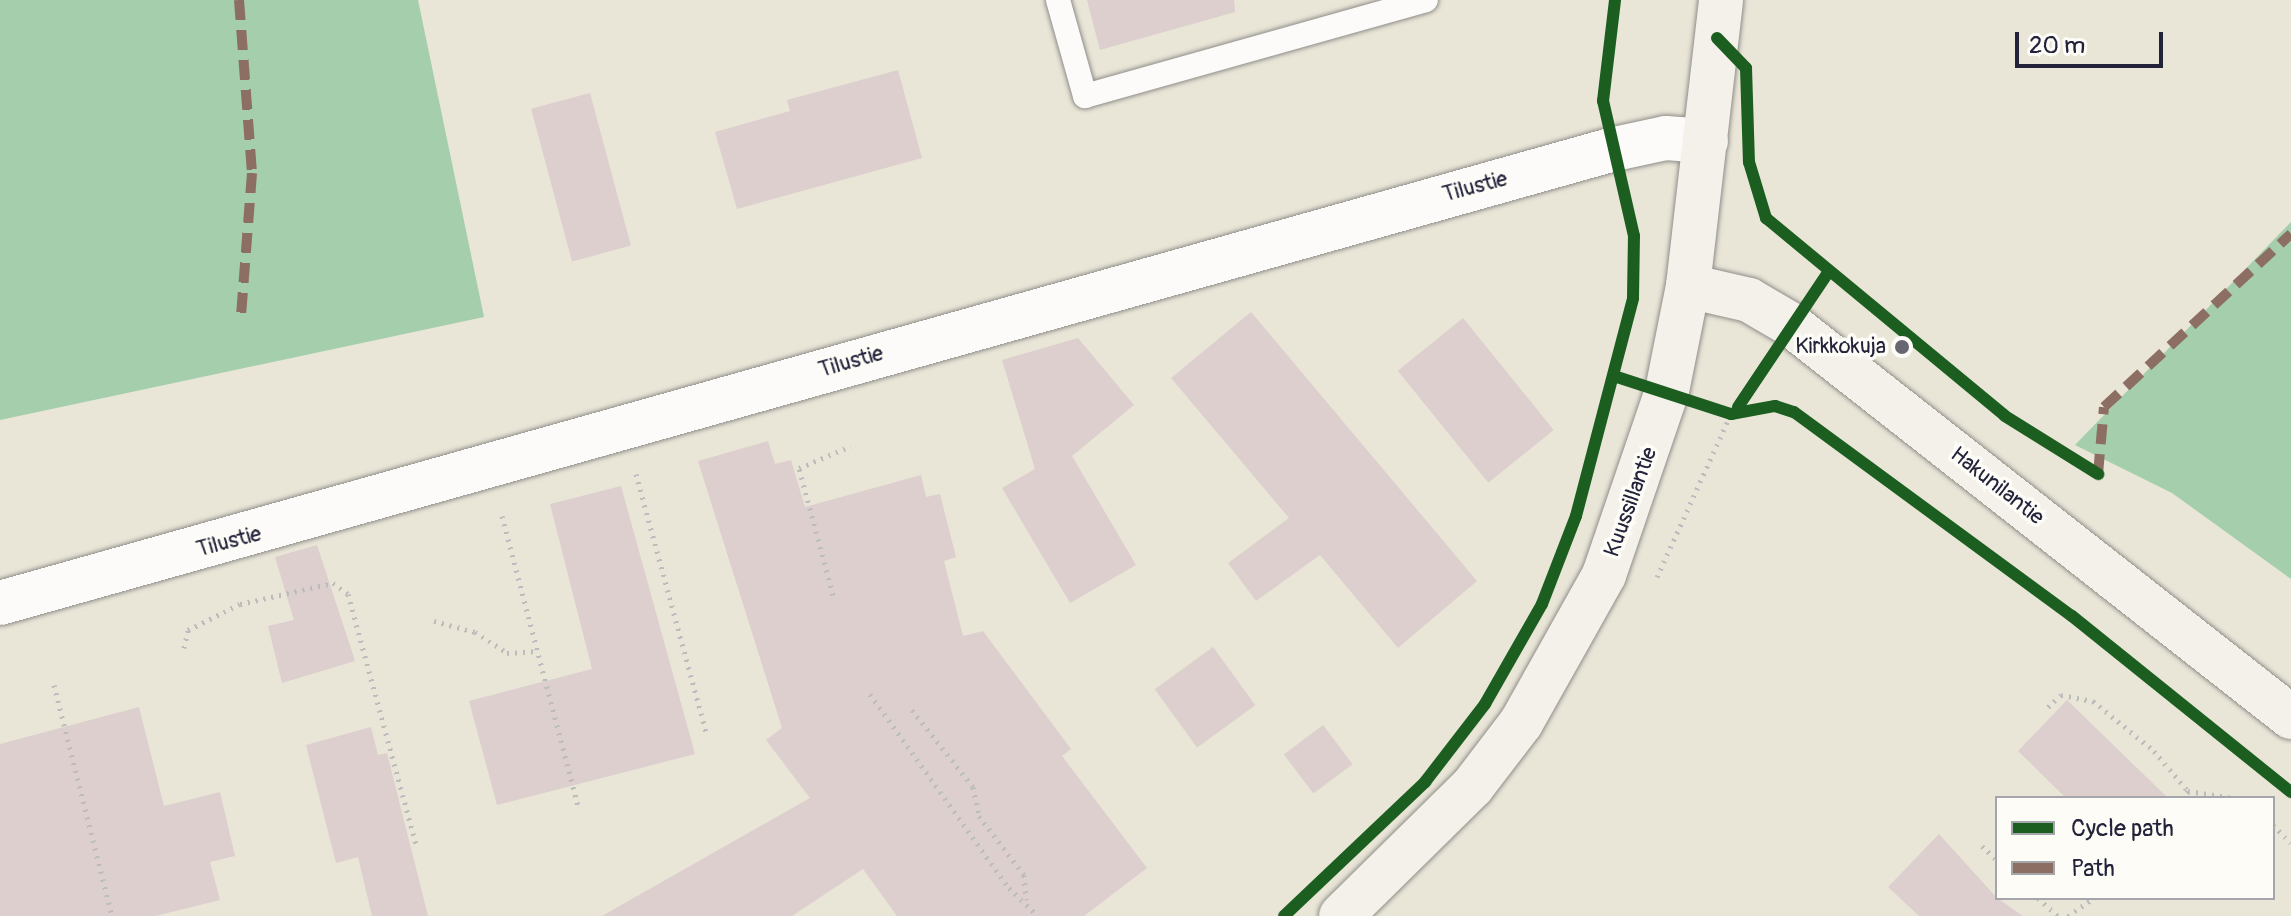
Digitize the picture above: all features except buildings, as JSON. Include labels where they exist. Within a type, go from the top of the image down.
[{"type":"main road","name":"Kuussillantie","points":[[1341,916],[1472,787],[1521,723],[1604,575],[1667,391],[1688,286],[1721,0]]},
{"type":"main road","name":"Hakunilantie","points":[[1688,286],[1749,300],[1790,324],[2291,717]]},
{"type":"street","name":"Tilustie","points":[[0,603],[625,431],[1610,150],[1666,138],[1706,141]]},
{"type":"lane","points":[[1058,0],[1085,96],[1426,0]]},
{"type":"path","points":[[1667,391],[1731,414],[1745,403]]},
{"type":"path","points":[[625,431],[707,735]]},
{"type":"path","points":[[833,595],[799,468],[851,446]]},
{"type":"path","points":[[502,516],[578,806]]},
{"type":"path","points":[[184,648],[188,630],[240,604],[333,583],[348,594],[417,848]]},
{"type":"path","points":[[434,621],[475,632],[507,653],[537,651]]},
{"type":"path","points":[[54,685],[112,916]]},
{"type":"path","points":[[870,694],[1009,888],[1026,901],[1038,916]]},
{"type":"path","points":[[2048,707],[2061,695],[2093,701],[2154,751],[2188,791],[2221,796]]},
{"type":"path","points":[[912,710],[973,787],[979,816],[1024,875],[1026,901]]},
{"type":"path","points":[[2184,796],[2188,791]]},
{"type":"path","points":[[2275,827],[2291,843]]},
{"type":"path","points":[[1982,846],[1995,858]]},
{"type":"path","points":[[2040,900],[2058,916]]},
{"type":"path","points":[[2068,916],[2091,900]]},
{"type":"green space","points":[[0,0],[418,0],[484,317],[0,420]]},
{"type":"green space","points":[[2291,222],[2291,579],[2172,493],[2075,445]]},
{"type":"marked path","points":[[239,0],[252,173],[241,315]]},
{"type":"marked path","points":[[2098,474],[2104,407],[2291,234]]},
{"type":"cycle path","points":[[1284,916],[1425,782],[1485,704],[1542,604],[1576,516],[1633,298],[1634,236],[1603,101],[1615,0]]},
{"type":"cycle path","points":[[1717,38],[1746,68],[1749,162],[1766,218],[2005,416],[2098,474]]},
{"type":"cycle path","points":[[1738,407],[1827,274]]},
{"type":"cycle path","points":[[1617,377],[1731,414],[1775,406],[1794,412],[2072,616],[2291,792]]},
{"type":"place","name":"Kirkkokuja","points":[[1902,347]]}]
